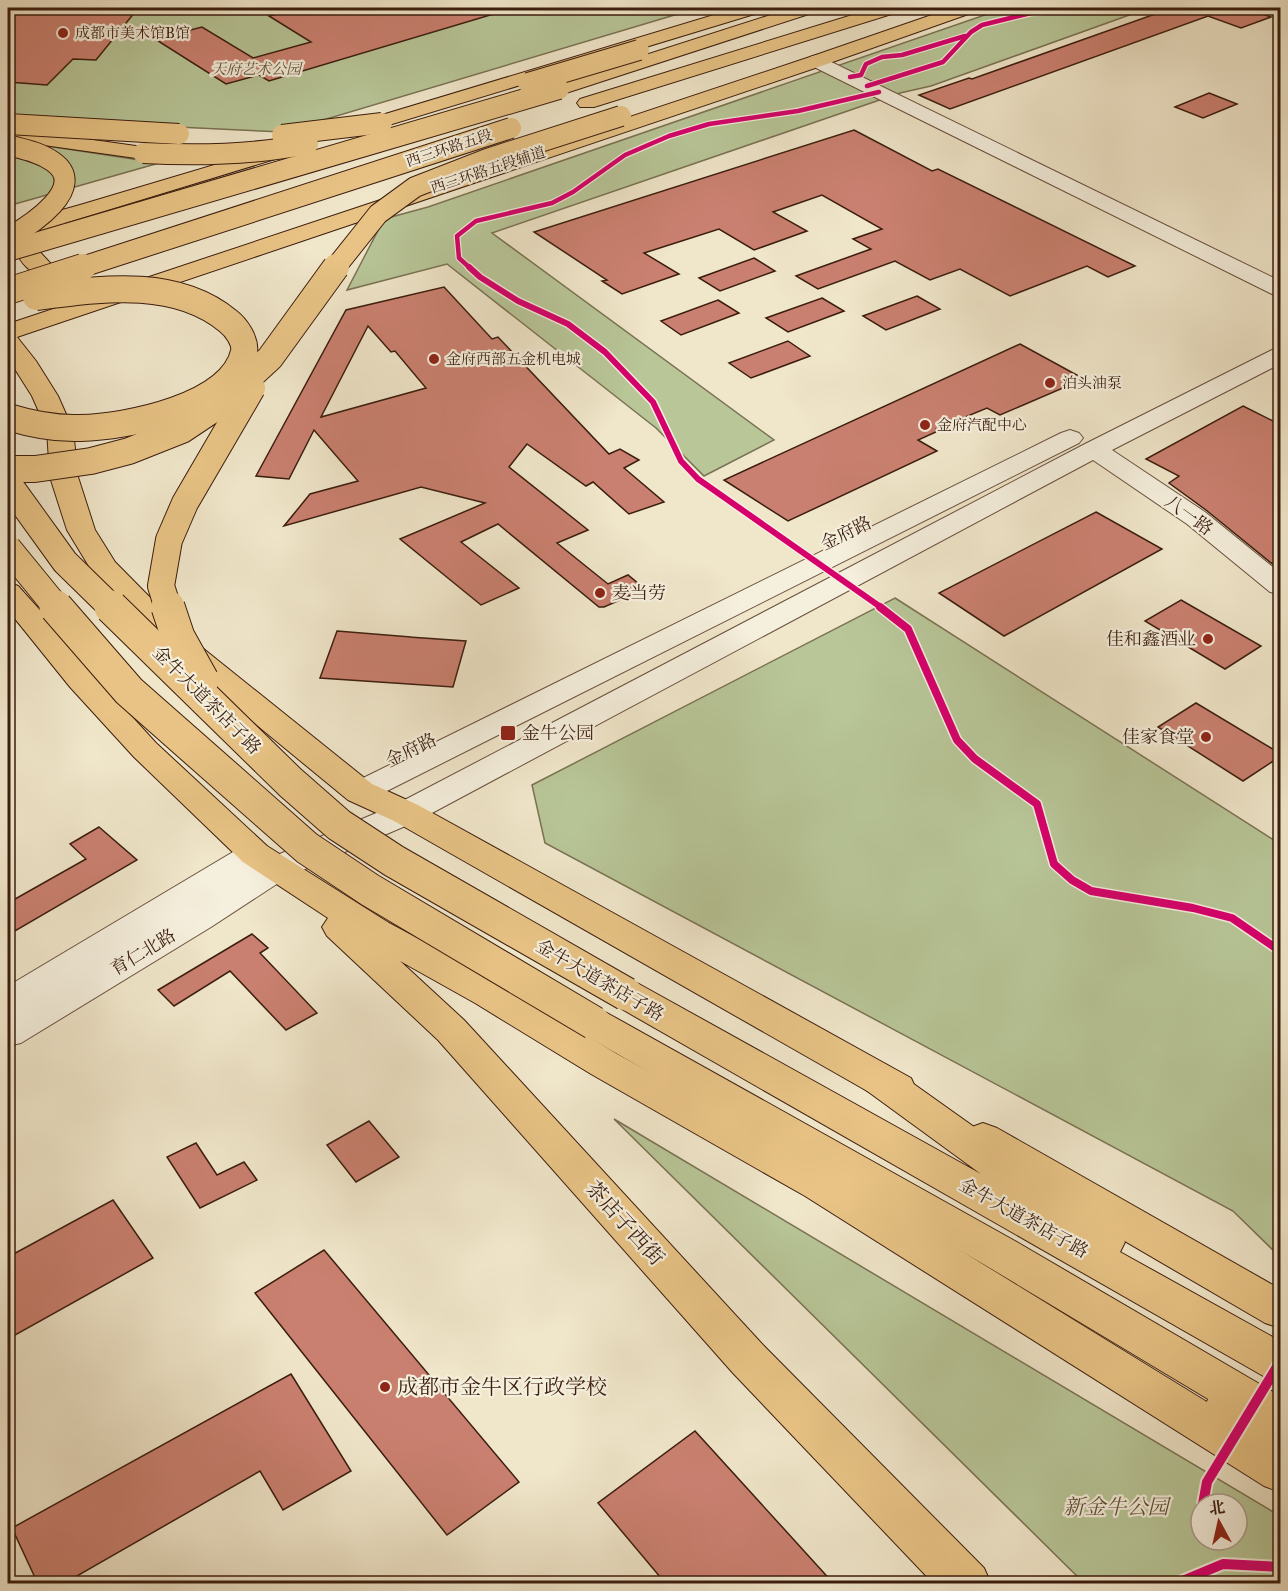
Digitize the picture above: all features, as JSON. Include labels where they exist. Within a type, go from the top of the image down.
[{"type":"main road","points":[[8,231],[124,199],[755,8]]},
{"type":"main road","points":[[564,111],[893,8]]},
{"type":"main road","points":[[219,711],[178,638],[161,586],[169,540],[184,503],[270,358],[348,248],[378,213],[415,187],[487,159],[621,116],[839,38],[893,8]]},
{"type":"main road","name":"西三环路五段辅道","points":[[8,332],[817,61],[968,8]]},
{"type":"main road","points":[[8,134],[143,153],[245,154],[288,149],[414,117],[747,20],[802,10]]},
{"type":"main road","name":"西三环路五段","points":[[8,251],[559,89],[802,10]]},
{"type":"main road","points":[[8,124],[257,137],[348,129],[414,117]]},
{"type":"main road","name":"西三环路五段","points":[[8,291],[530,122]]},
{"type":"main road","points":[[8,145],[42,153],[61,168],[65,187],[54,207],[31,226],[8,238]]},
{"type":"main road","points":[[124,199],[36,240],[27,251],[33,263],[44,270],[82,281],[111,279],[220,246],[308,230]]},
{"type":"main road","points":[[8,302],[81,291],[122,290],[170,293],[202,303],[226,317],[240,333],[244,351],[235,373],[213,392],[178,409],[135,421],[81,428],[34,426],[8,417]]},
{"type":"main road","points":[[8,342],[27,366],[45,396],[60,430],[64,477],[81,530],[103,567],[179,645],[360,792],[406,813],[873,1075],[1281,1310]]},
{"type":"main road","points":[[8,470],[35,469],[90,460],[129,451],[182,430],[218,406],[270,358]]},
{"type":"main road","name":"金牛大道茶店子路","points":[[8,483],[65,562],[290,782],[339,825],[394,861],[626,994],[1281,1363]]},
{"type":"main road","points":[[8,548],[25,571],[129,691],[307,848],[370,890],[594,1023],[1000,1253],[1281,1419]]},
{"type":"main road","points":[[8,592],[56,647],[129,691]]},
{"type":"main road","points":[[8,592],[81,680],[145,750],[266,861],[376,932],[488,993],[604,1064],[819,1184],[1281,1471]]},
{"type":"main road","name":"金府路","points":[[266,861],[360,792]]},
{"type":"main road","name":"茶店子西街","points":[[266,861],[451,1030],[748,1359],[967,1584]]},
{"type":"main road","points":[[873,1075],[1235,1336]]},
{"type":"main road","points":[[1000,1253],[1281,1448]]},
{"type":"street","points":[[817,61],[1281,289]]},
{"type":"street","name":"金府路","points":[[360,792],[1281,333]]},
{"type":"street","points":[[8,1002],[266,861],[406,813],[1094,449],[1281,355]]},
{"type":"street","name":"八一路","points":[[1094,449],[1196,518],[1281,586]]},
{"type":"street","name":"育仁北路","points":[[8,1033],[199,918],[266,861]]},
{"type":"green space","name":"天府艺术公园","points":[[8,8],[698,8],[283,132],[8,119]]},
{"type":"green space","points":[[1005,8],[1149,8],[931,86],[900,93],[492,233],[774,440],[704,476],[656,428],[447,264],[347,290],[384,219],[428,207]]},
{"type":"green space","points":[[8,140],[159,163],[8,206]]},
{"type":"green space","name":"金牛公园","points":[[895,598],[1280,844],[1280,1257],[1233,1211],[545,843],[532,785]]},
{"type":"green space","name":"新金牛公园","points":[[614,1119],[1240,1492],[1189,1492],[1189,1552],[1249,1552],[1249,1498],[1280,1516],[1280,1583],[1084,1583]]},
{"type":"building","name":"成都市美术馆B馆","points":[[8,8],[91,8],[90,10],[135,12],[96,60],[73,59],[47,85],[8,82]]},
{"type":"building","points":[[304,8],[496,8],[497,13],[269,81],[259,75],[226,84],[155,39],[202,27],[253,58],[311,42],[269,16]]},
{"type":"building","points":[[1172,8],[1245,8],[1271,17],[1241,28],[1208,16],[950,109],[919,95],[969,78],[972,79]]},
{"type":"building","points":[[1209,93],[1237,104],[1203,118],[1175,107]]},
{"type":"building","points":[[854,130],[932,171],[938,169],[1135,266],[1108,277],[1087,266],[1010,296],[960,269],[930,280],[895,261],[818,289],[796,276],[871,249],[853,239],[882,229],[822,195],[773,212],[807,231],[754,250],[719,229],[644,253],[679,274],[622,294],[602,281],[607,280],[534,232]]},
{"type":"building","points":[[754,258],[775,271],[720,291],[699,278]]},
{"type":"building","points":[[444,287],[492,339],[498,337],[609,454],[620,449],[639,460],[624,468],[664,502],[629,514],[593,482],[586,486],[527,444],[509,467],[588,530],[557,543],[608,584],[628,575],[645,589],[604,607],[599,607],[498,524],[461,542],[519,588],[481,605],[400,539],[485,503],[421,487],[284,526],[310,494],[358,481],[314,430],[289,479],[256,476],[346,310]],"holes":[[[368,326],[391,352],[395,351],[426,388],[321,417]]]},
{"type":"building","points":[[917,296],[940,309],[886,330],[863,316]]},
{"type":"building","points":[[822,298],[844,311],[788,332],[766,318]]},
{"type":"building","points":[[718,300],[739,313],[681,335],[661,321]]},
{"type":"building","points":[[788,341],[810,356],[751,378],[729,363]]},
{"type":"building","points":[[1020,344],[1084,379],[1000,415],[987,408],[936,429],[938,431],[918,440],[937,451],[788,521],[724,480]]},
{"type":"building","points":[[1243,406],[1281,425],[1281,571],[1169,483],[1179,476],[1146,459]]},
{"type":"building","points":[[1096,512],[1162,549],[1004,636],[939,593]]},
{"type":"building","points":[[1181,600],[1261,646],[1225,669],[1145,621]]},
{"type":"building","points":[[337,631],[466,641],[453,687],[320,678]]},
{"type":"building","points":[[1196,703],[1281,756],[1243,781],[1158,727]]},
{"type":"building","points":[[99,827],[137,860],[8,935],[8,903],[86,859],[70,844]]},
{"type":"building","points":[[252,934],[268,948],[260,953],[317,1013],[286,1030],[230,971],[174,1006],[158,990]]},
{"type":"building","points":[[369,1121],[399,1157],[356,1182],[327,1145]]},
{"type":"building","points":[[196,1143],[217,1175],[244,1162],[257,1180],[200,1208],[167,1157]]},
{"type":"building","points":[[113,1200],[153,1258],[8,1339],[8,1257]]},
{"type":"building","name":"成都市金牛区行政学校","points":[[324,1250],[519,1482],[447,1535],[255,1293]]},
{"type":"building","points":[[291,1374],[351,1471],[283,1510],[260,1471],[63,1584],[38,1584],[12,1528]]},
{"type":"building","points":[[695,1431],[834,1584],[666,1584],[598,1503]]},
{"type":"cycle path","points":[[867,86],[943,62],[971,32],[982,25],[1031,13],[1090,8]]},
{"type":"cycle path","points":[[850,77],[861,75],[866,64],[882,57],[902,55],[965,36]]},
{"type":"cycle path","points":[[879,92],[798,111],[709,124],[669,136],[625,155],[573,192],[552,203],[476,221],[457,236],[459,258],[480,277],[518,301],[568,324],[605,352],[653,402],[681,461],[698,479],[892,615],[908,629],[957,740],[975,759],[1037,804],[1054,864],[1072,880],[1091,891],[1193,908],[1232,918],[1280,951]]},
{"type":"cycle path","points":[[1205,1492],[1207,1482],[1280,1362]]},
{"type":"cycle path","points":[[1175,1584],[1223,1564],[1280,1567]]},
{"type":"place","name":"成都市美术馆B馆","points":[[63,33]]},
{"type":"place","name":"金府西部五金机电城","points":[[434,359]]},
{"type":"place","name":"泊头油泵","points":[[1050,383]]},
{"type":"place","name":"金府汽配中心","points":[[925,425]]},
{"type":"place","name":"麦当劳","points":[[600,593]]},
{"type":"place","name":"佳和鑫酒业","points":[[1208,639]]},
{"type":"place","name":"金牛公园","points":[[508,733]]},
{"type":"place","name":"佳家食堂","points":[[1206,737]]},
{"type":"place","name":"成都市金牛区行政学校","points":[[385,1387]]}]
